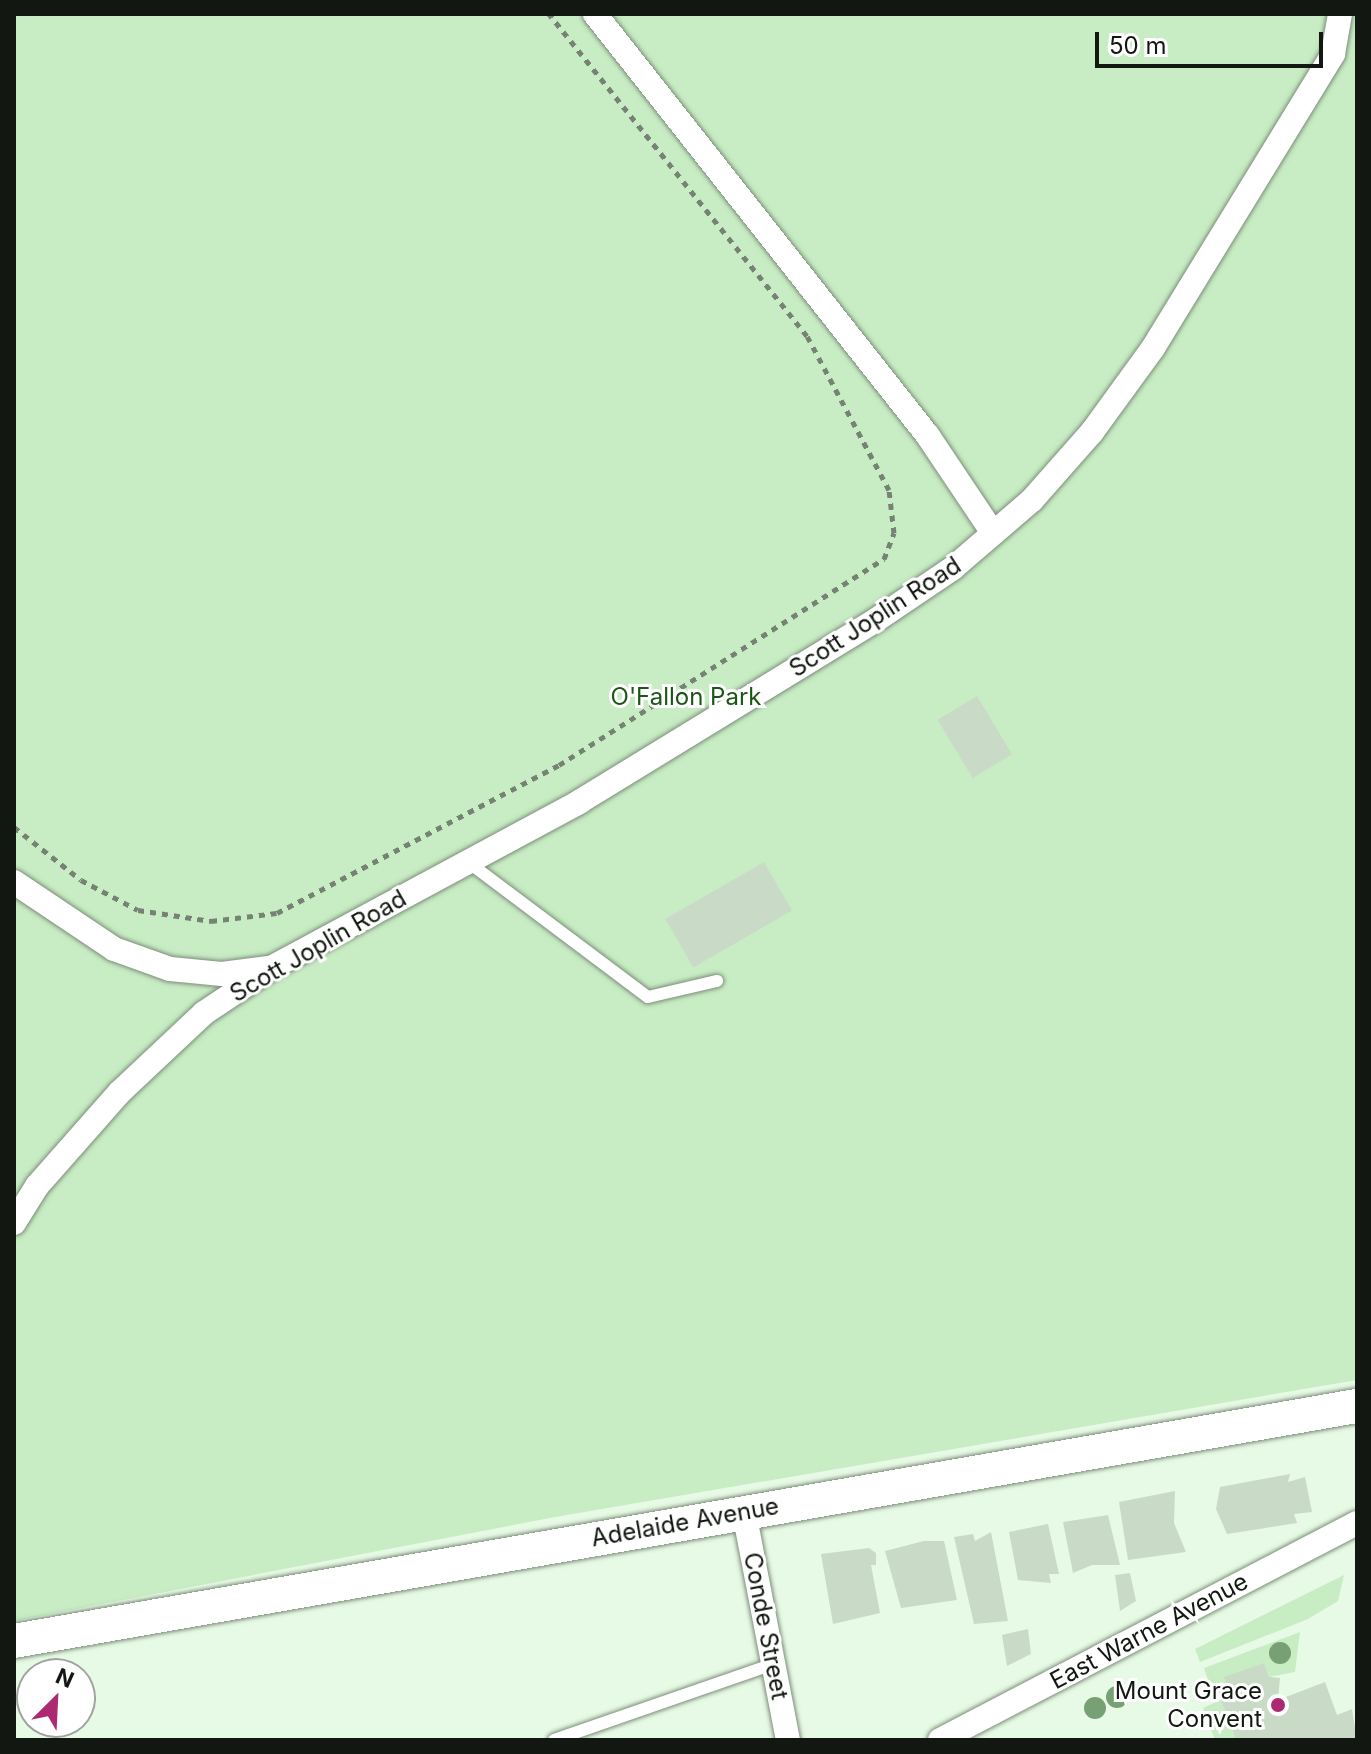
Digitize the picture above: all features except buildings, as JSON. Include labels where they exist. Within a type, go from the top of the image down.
[{"type":"main road","name":"Adelaide Avenue","points":[[14,1641],[1357,1406]]},
{"type":"street","points":[[595,14],[918,424],[993,533]]},
{"type":"street","name":"Scott Joplin Road","points":[[14,1223],[37,1186],[120,1092],[204,1013],[273,967],[579,802],[876,620],[993,533],[1092,432],[1153,348],[1333,54],[1340,14]]},
{"type":"street","points":[[14,882],[114,949],[170,969],[222,974],[273,967]]},
{"type":"street","name":"Conde Street","points":[[744,1512],[788,1740]]},
{"type":"street","name":"East Warne Avenue","points":[[940,1740],[1357,1523]]},
{"type":"lane","points":[[468,862],[648,997],[717,981]]},
{"type":"lane","points":[[554,1740],[773,1664]]},
{"type":"path","points":[[14,827],[81,880],[138,910],[211,921],[277,913],[559,765],[884,559],[894,533],[889,490],[807,336],[549,14]]},
{"type":"green space","name":"O'Fallon Park","points":[[14,14],[1357,14],[1357,1380],[555,1517],[14,1621]]},
{"type":"green space","points":[[1344,1575],[1338,1601],[1308,1619],[1200,1662],[1195,1649]]},
{"type":"green space","points":[[1300,1632],[1295,1672],[1269,1677],[1264,1664],[1212,1692],[1204,1668]]},
{"type":"green space","points":[[1221,1700],[1236,1740],[1215,1740],[1203,1708]]},
{"type":"place","name":"Mount Grace Convent","points":[[1278,1705]]}]
